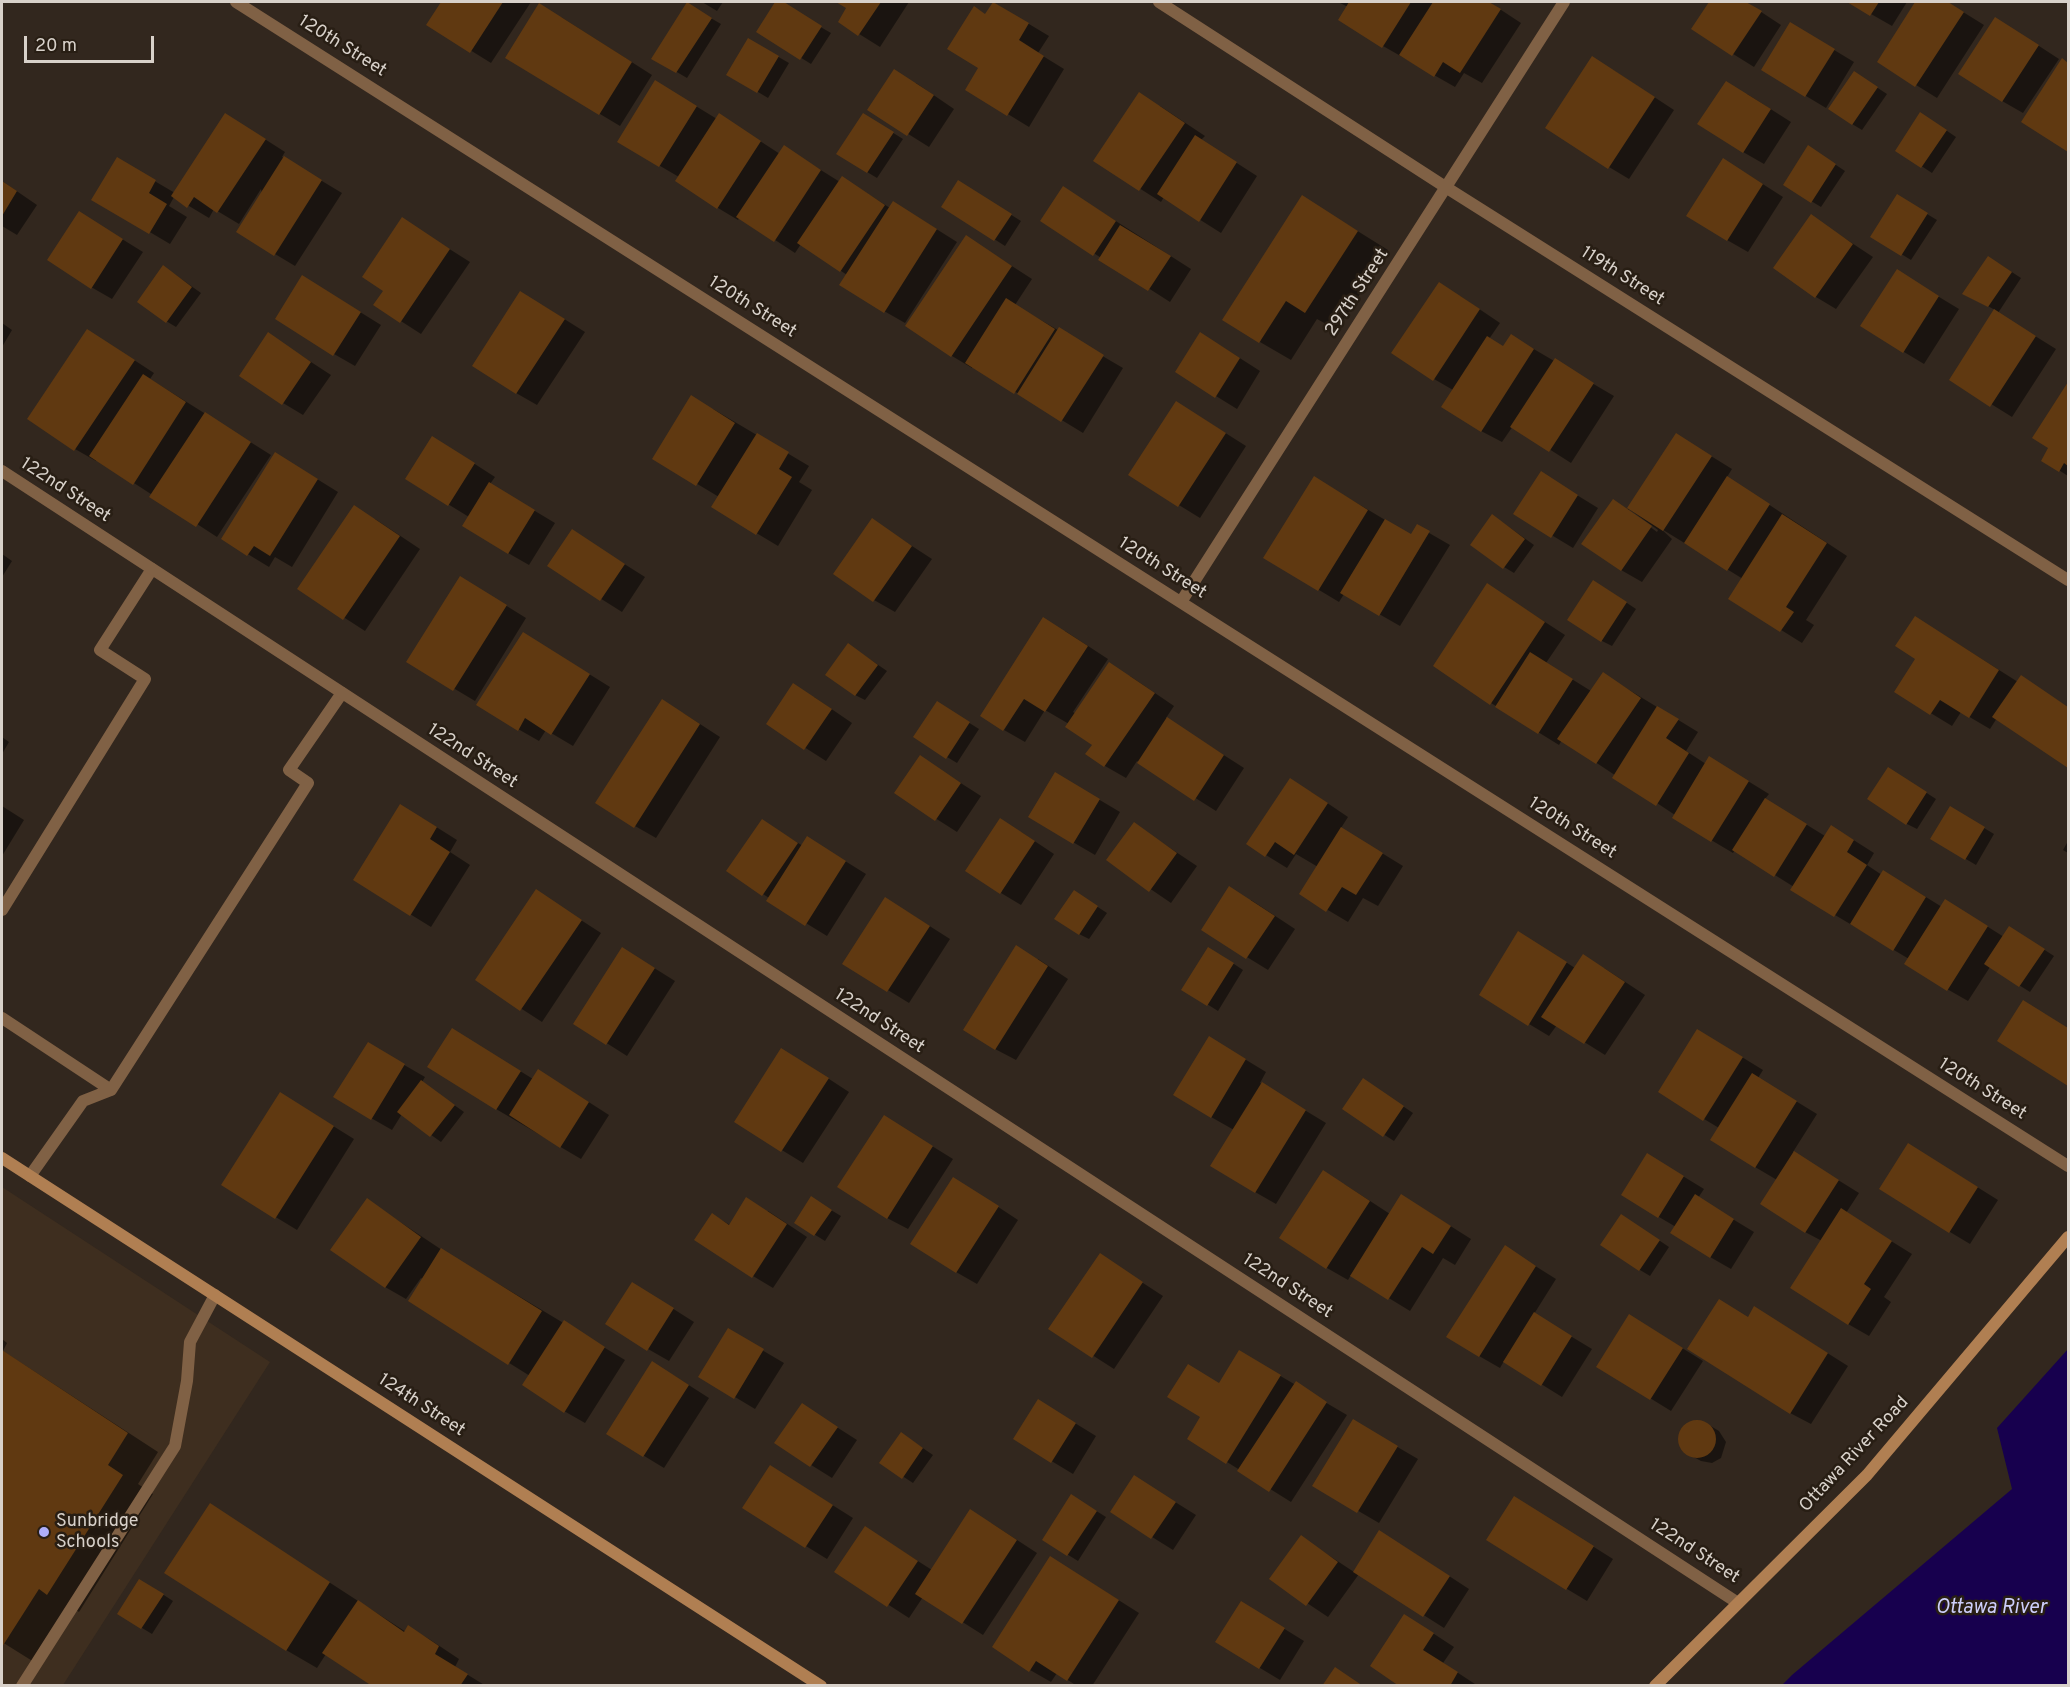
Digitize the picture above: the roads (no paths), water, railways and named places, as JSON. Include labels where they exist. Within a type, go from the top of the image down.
[{"type":"street","name":"120th Street","points":[[236,2],[2068,1166]]},
{"type":"street","name":"119th Street","points":[[1159,2],[1447,188],[2068,580]]},
{"type":"street","name":"297th Street","points":[[1181,602],[1564,2]]},
{"type":"street","name":"122nd Street","points":[[2,471],[1738,1603]]},
{"type":"street","points":[[2,910],[145,679],[100,650],[152,569]]},
{"type":"street","points":[[30,1176],[82,1101],[111,1090],[308,783],[289,770],[342,693]]},
{"type":"street","points":[[2,1018],[111,1090]]},
{"type":"street","name":"124th Street","points":[[2,1158],[821,1686]]},
{"type":"street","name":"Ottawa River Road","points":[[1655,1686],[1867,1475],[2068,1237]]},
{"type":"street","points":[[22,1686],[175,1446],[187,1381],[190,1342],[215,1295]]},
{"type":"water","name":"Ottawa River","points":[[2068,1349],[2068,1685],[1782,1685],[2012,1489],[1997,1428]]},
{"type":"place","name":"Sunbridge Schools","points":[[44,1532]]}]
